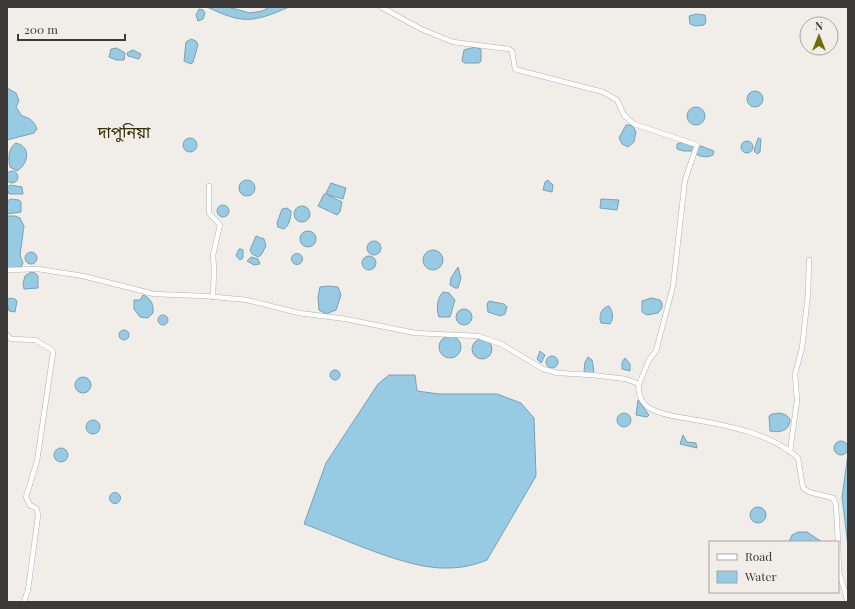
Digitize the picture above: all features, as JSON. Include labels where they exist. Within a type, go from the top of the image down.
[{"type":"street","points":[[381,7],[420,29],[453,42],[509,49],[512,51],[515,69],[603,92],[617,100],[624,115],[634,124],[697,145],[685,180],[673,286],[656,351],[649,360],[637,392],[650,408],[675,416],[741,430],[773,442],[790,452],[798,458],[803,488],[809,492],[833,498],[836,505],[838,541]]},
{"type":"street","points":[[209,186],[209,213],[220,226],[213,255],[213,296]]},
{"type":"street","points":[[790,452],[797,400],[795,374],[802,348],[808,294],[809,260]]},
{"type":"street","points":[[7,270],[38,269],[83,276],[154,294],[213,296],[247,300],[299,314],[346,319],[415,333],[478,336],[501,344],[543,369],[558,373],[592,374],[626,379],[639,384]]},
{"type":"street","points":[[7,335],[11,339],[35,340],[52,350],[53,353],[37,461],[26,497],[30,505],[37,509],[38,516],[28,590],[24,602]]},
{"type":"street","points":[[839,572],[848,602]]},
{"type":"water","points":[[207,7],[228,7],[250,13],[262,11],[270,7],[289,7],[256,19],[239,19],[219,13]]},
{"type":"water","points":[[199,9],[203,10],[205,13],[203,19],[198,21],[196,15]]},
{"type":"water","points":[[696,14],[705,15],[706,22],[704,25],[695,26],[690,24],[689,16]]},
{"type":"water","points":[[191,39],[196,41],[198,45],[191,64],[184,61],[186,42]]},
{"type":"water","points":[[475,47],[481,49],[481,61],[479,63],[464,63],[462,61],[464,50]]},
{"type":"water","points":[[117,48],[125,53],[124,60],[116,60],[109,57],[111,49]]},
{"type":"water","points":[[133,50],[141,54],[139,59],[128,56],[127,53]]},
{"type":"water","points":[[7,88],[16,93],[19,101],[16,107],[22,116],[35,124],[37,129],[34,133],[7,140]]},
{"type":"water","points":[[755,91],[761,93],[763,99],[761,105],[755,107],[749,105],[747,99],[749,93]]},
{"type":"water","points":[[696,107],[702,110],[705,116],[702,122],[696,125],[690,122],[687,116],[690,110]]},
{"type":"water","points":[[626,125],[632,125],[636,132],[634,142],[628,147],[622,144],[619,138]]},
{"type":"water","points":[[190,138],[195,140],[197,145],[195,150],[190,152],[185,150],[183,145],[185,140]]},
{"type":"water","points":[[758,138],[761,139],[760,152],[757,154],[754,151]]},
{"type":"water","points":[[747,141],[751,143],[753,147],[751,151],[747,153],[743,151],[741,147],[743,143]]},
{"type":"water","points":[[682,142],[693,146],[694,151],[683,151],[677,149],[677,144]]},
{"type":"water","points":[[16,143],[24,148],[27,156],[24,164],[17,171],[10,167],[9,161],[11,148]]},
{"type":"water","points":[[701,146],[714,151],[713,155],[704,157],[695,153]]},
{"type":"water","points":[[12,171],[16,173],[18,177],[16,181],[12,183],[8,181],[6,177],[8,173]]},
{"type":"water","points":[[244,180],[250,180],[255,185],[253,194],[250,196],[244,196],[239,191],[239,185]]},
{"type":"water","points":[[548,180],[553,185],[552,192],[543,190],[545,182]]},
{"type":"water","points":[[331,183],[346,188],[343,199],[328,195],[342,202],[340,212],[337,215],[318,206],[324,194],[328,194],[326,193]]},
{"type":"water","points":[[10,185],[22,187],[23,194],[9,194],[7,188]]},
{"type":"water","points":[[11,199],[19,200],[21,202],[21,212],[7,214],[7,201]]},
{"type":"water","points":[[601,199],[619,200],[617,210],[600,208]]},
{"type":"water","points":[[225,205],[228,206],[228,216],[221,217],[218,216],[217,209],[218,206]]},
{"type":"water","points":[[302,206],[308,208],[310,214],[308,220],[302,222],[296,220],[294,214],[296,208]]},
{"type":"water","points":[[287,208],[291,211],[291,216],[286,228],[284,229],[278,227],[277,223],[282,209]]},
{"type":"water","points":[[7,216],[15,216],[20,218],[24,226],[20,255],[23,263],[21,267],[7,269]]},
{"type":"water","points":[[308,231],[314,233],[316,239],[314,245],[308,247],[302,245],[300,239],[302,233]]},
{"type":"water","points":[[256,236],[264,239],[266,246],[261,255],[258,257],[252,254],[250,250]]},
{"type":"water","points":[[371,241],[377,241],[381,245],[381,251],[377,255],[371,255],[367,251],[367,245]]},
{"type":"water","points":[[239,249],[243,250],[243,258],[240,260],[236,256]]},
{"type":"water","points":[[433,250],[440,253],[443,260],[440,267],[433,270],[426,267],[423,260],[426,253]]},
{"type":"water","points":[[33,252],[36,253],[36,263],[29,264],[26,263],[25,256],[26,253]]},
{"type":"water","points":[[295,254],[299,254],[301,255],[301,263],[295,264],[292,261],[292,257]]},
{"type":"water","points":[[369,256],[374,258],[376,263],[374,268],[369,270],[364,268],[362,263],[364,258]]},
{"type":"water","points":[[251,257],[258,259],[260,264],[254,265],[247,261]]},
{"type":"water","points":[[458,267],[461,278],[458,288],[455,288],[450,285],[451,278]]},
{"type":"water","points":[[31,272],[38,276],[38,288],[24,289],[23,284],[25,276]]},
{"type":"water","points":[[320,287],[338,287],[341,295],[336,310],[326,314],[319,310],[318,297]]},
{"type":"water","points":[[443,292],[449,293],[455,300],[450,317],[439,317],[438,314],[438,300]]},
{"type":"water","points":[[143,295],[150,300],[153,307],[153,313],[148,318],[140,317],[134,309],[134,300],[140,300]]},
{"type":"water","points":[[9,298],[17,301],[15,312],[9,311],[7,302]]},
{"type":"water","points":[[651,298],[660,300],[662,303],[662,308],[658,313],[647,315],[642,312],[642,301]]},
{"type":"water","points":[[489,301],[504,304],[507,307],[505,314],[500,316],[488,312],[487,304]]},
{"type":"water","points":[[609,306],[612,320],[610,324],[601,323],[601,312],[604,308]]},
{"type":"water","points":[[464,309],[471,314],[472,317],[467,324],[464,325],[457,320],[456,317],[461,310]]},
{"type":"water","points":[[161,315],[165,315],[167,316],[167,324],[161,325],[158,322],[158,318]]},
{"type":"water","points":[[122,330],[126,330],[128,331],[128,339],[122,340],[119,337],[119,333]]},
{"type":"water","points":[[450,336],[458,339],[461,347],[458,355],[450,358],[442,355],[439,347],[442,339]]},
{"type":"water","points":[[482,339],[489,342],[492,349],[489,356],[482,359],[475,356],[472,349],[475,342]]},
{"type":"water","points":[[540,351],[545,355],[541,363],[537,359]]},
{"type":"water","points":[[552,356],[556,358],[558,362],[556,366],[552,368],[548,366],[546,362],[548,358]]},
{"type":"water","points":[[588,357],[592,360],[594,371],[592,373],[586,373],[584,371],[585,362]]},
{"type":"water","points":[[625,358],[630,364],[630,371],[622,369],[622,362]]},
{"type":"water","points":[[333,370],[337,370],[339,371],[339,379],[333,380],[330,377],[330,373]]},
{"type":"water","points":[[389,375],[415,375],[417,391],[439,394],[497,394],[521,403],[534,418],[536,476],[487,560],[468,566],[453,568],[414,564],[395,559],[304,524],[326,463],[378,384]]},
{"type":"water","points":[[83,377],[89,379],[91,385],[89,391],[83,393],[77,391],[75,385],[77,379]]},
{"type":"water","points":[[638,400],[649,415],[647,417],[636,415]]},
{"type":"water","points":[[624,413],[629,415],[631,420],[629,425],[624,427],[619,425],[617,420],[619,415]]},
{"type":"water","points":[[780,413],[786,415],[790,419],[790,423],[784,430],[777,432],[770,431],[769,416]]},
{"type":"water","points":[[93,420],[98,422],[100,427],[98,432],[93,434],[88,432],[86,427],[88,422]]},
{"type":"water","points":[[683,435],[687,442],[696,443],[697,448],[680,444]]},
{"type":"water","points":[[838,441],[844,441],[848,445],[848,451],[844,455],[838,455],[834,451],[834,445]]},
{"type":"water","points":[[61,448],[66,450],[68,455],[66,460],[61,462],[56,460],[54,455],[56,450]]},
{"type":"water","points":[[848,454],[848,546],[842,497]]},
{"type":"water","points":[[113,493],[117,493],[119,494],[119,502],[113,503],[110,500],[110,496]]},
{"type":"water","points":[[758,507],[765,512],[766,515],[761,522],[758,523],[751,518],[750,515],[755,508]]},
{"type":"water","points":[[798,532],[807,532],[820,541],[789,541],[792,535]]},
{"type":"district","name":"দাপুনিয়া","points":[[124,131]]}]
